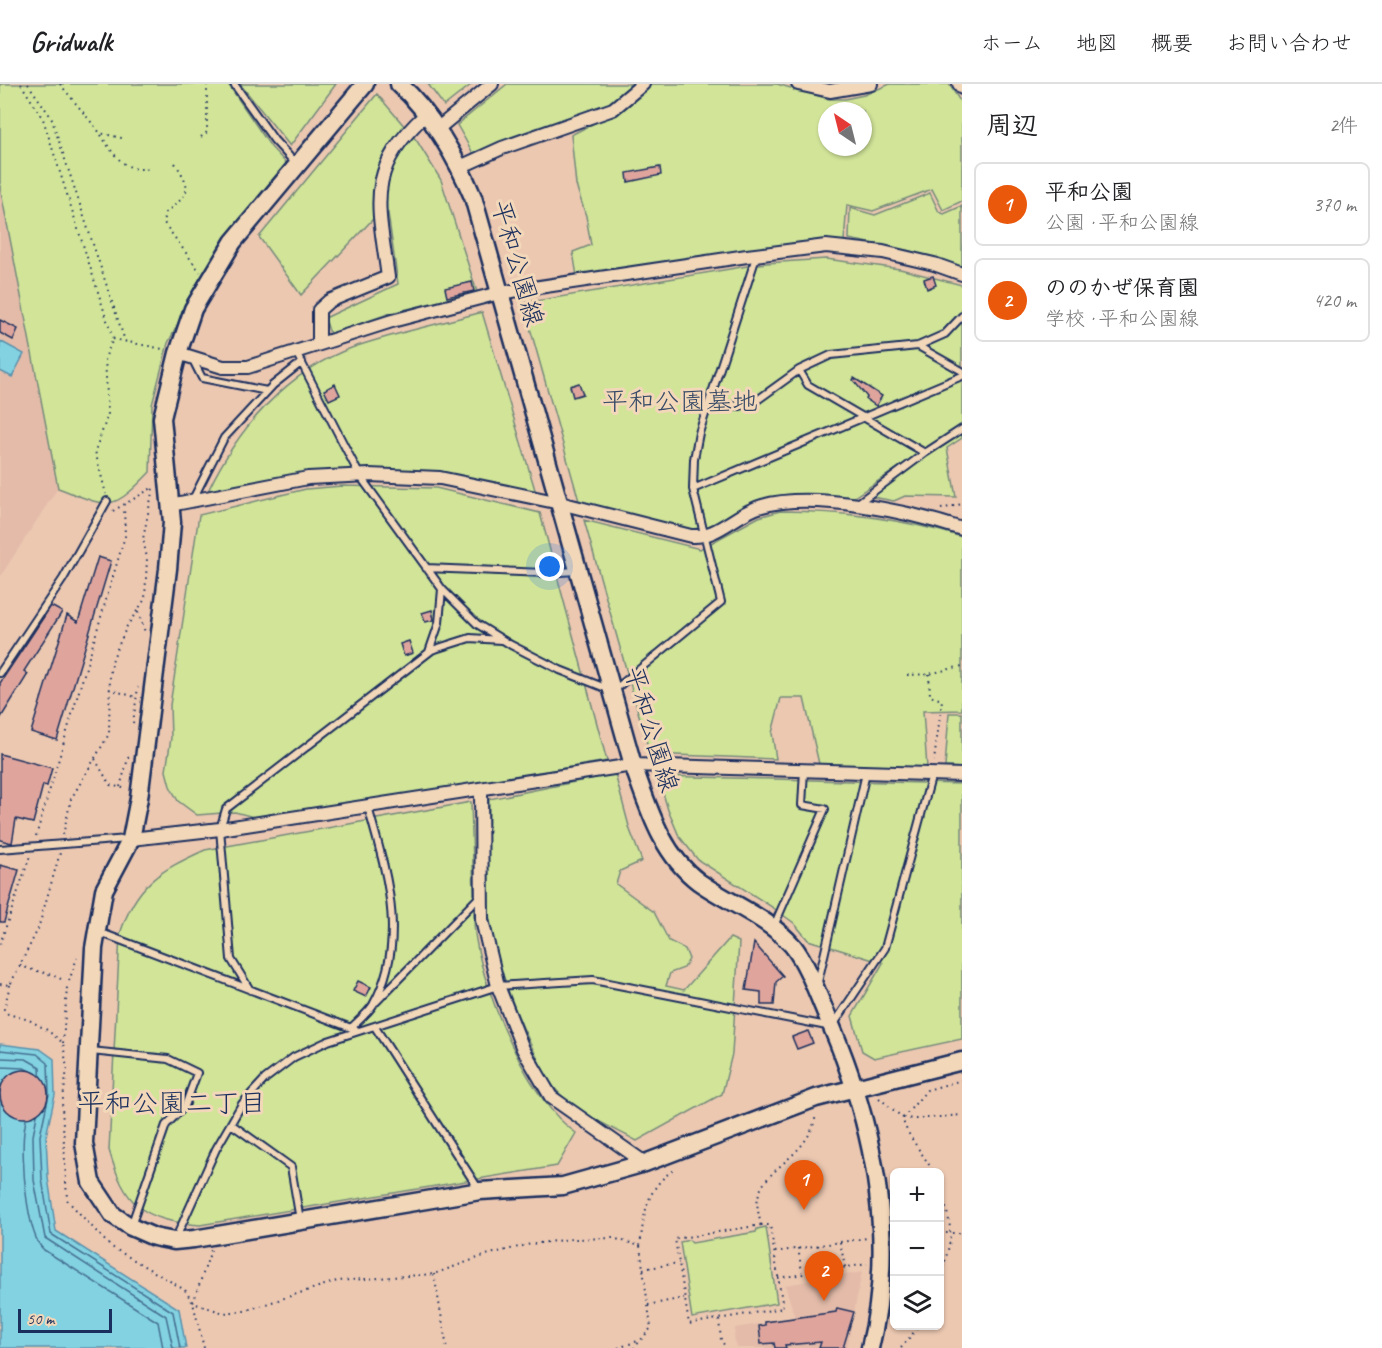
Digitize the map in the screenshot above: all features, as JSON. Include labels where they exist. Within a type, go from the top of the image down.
[{"type":"street","points":[[365,84],[233,242],[193,309],[185,355],[162,418],[172,522],[168,569],[140,790],[131,839],[104,890],[97,931],[84,1143],[91,1182],[113,1215],[131,1227],[154,1237],[174,1241],[480,1191],[563,1186],[645,1163],[811,1100],[855,1086],[962,1060]]},
{"type":"street","name":"平和公園線","points":[[399,84],[410,94],[436,130],[460,167],[473,197],[633,765],[657,830],[675,858],[697,880],[772,929],[793,946],[832,1027],[855,1086],[873,1158],[882,1236],[880,1298],[870,1348]]},
{"type":"street","points":[[436,130],[492,84]]},
{"type":"street","points":[[798,84],[830,91],[872,84]]},
{"type":"street","points":[[959,84],[962,88]]},
{"type":"street","points":[[460,167],[502,148],[613,109],[639,86]]},
{"type":"street","points":[[319,343],[319,310],[329,301],[387,277],[380,202],[383,169],[399,142],[425,115]]},
{"type":"street","points":[[185,355],[223,367],[248,367],[299,357],[319,343],[499,293],[757,254],[826,246],[883,252],[934,264],[962,274]]},
{"type":"street","points":[[170,505],[308,478],[360,476],[440,478],[560,503],[691,536],[704,537],[759,506],[783,501],[855,505],[962,529]]},
{"type":"street","points":[[131,839],[220,829],[633,765],[962,775]]},
{"type":"street","points":[[481,789],[480,895],[482,920],[498,986],[523,1049],[551,1097],[645,1163]]},
{"type":"lane","points":[[234,84],[274,140],[297,165]]},
{"type":"lane","points":[[192,501],[224,438],[299,357],[360,476],[442,589],[477,624],[502,640],[560,670],[613,692],[721,602],[693,489],[696,450],[757,254]]},
{"type":"lane","points":[[709,403],[740,406],[756,401],[799,370],[840,352],[918,346],[945,334],[962,316]]},
{"type":"lane","points":[[918,346],[962,371]]},
{"type":"lane","points":[[185,355],[202,378],[267,391]]},
{"type":"lane","points":[[799,370],[808,385],[925,453]]},
{"type":"lane","points":[[693,489],[962,376]]},
{"type":"lane","points":[[855,505],[925,453],[962,429]]},
{"type":"lane","points":[[0,673],[63,579],[107,501]]},
{"type":"lane","points":[[426,568],[545,573],[579,571]]},
{"type":"lane","points":[[429,652],[439,623],[442,589]]},
{"type":"lane","points":[[250,990],[231,959],[220,829],[226,809],[429,652],[470,638],[502,640]]},
{"type":"lane","points":[[772,929],[825,809],[802,805],[804,770]]},
{"type":"lane","points":[[816,991],[866,772]]},
{"type":"lane","points":[[174,1241],[242,1104],[265,1079],[294,1057],[328,1041],[498,986],[593,980],[832,1027],[885,948],[932,774]]},
{"type":"lane","points":[[368,807],[388,878],[393,910],[392,948],[384,980],[372,1006]]},
{"type":"lane","points":[[0,849],[63,842],[131,839]]},
{"type":"lane","points":[[351,1028],[480,895]]},
{"type":"lane","points":[[97,931],[359,1031]]},
{"type":"lane","points":[[375,1027],[480,1191]]},
{"type":"lane","points":[[91,1051],[168,1059],[197,1073],[185,1106],[166,1125],[131,1227]]},
{"type":"lane","points":[[231,1124],[291,1167],[301,1221]]},
{"type":"path","points":[[0,984],[10,986],[38,929],[63,842],[71,799],[109,734],[109,689],[113,658],[127,626],[145,599],[147,558],[143,539],[153,488],[142,492],[124,506],[108,512],[95,451],[108,415],[105,358],[113,339],[43,119],[21,84]]},
{"type":"path","points":[[28,84],[51,117],[125,341]]},
{"type":"path","points":[[60,84],[100,133],[118,161],[139,171],[151,168]]},
{"type":"path","points":[[201,137],[207,132],[207,84]]},
{"type":"path","points":[[100,133],[126,139]]},
{"type":"path","points":[[175,163],[186,180],[188,189],[183,199],[166,212],[164,223],[208,284]]},
{"type":"path","points":[[113,339],[185,355]]},
{"type":"path","points":[[937,511],[962,504]]},
{"type":"path","points":[[0,944],[33,846],[125,536],[124,506]]},
{"type":"path","points":[[908,675],[929,674],[962,666]]},
{"type":"path","points":[[929,674],[930,696],[942,700],[932,774]]},
{"type":"path","points":[[109,689],[135,698]]},
{"type":"path","points":[[95,759],[110,785],[140,790]]},
{"type":"path","points":[[69,981],[77,958]]},
{"type":"path","points":[[20,964],[33,972],[43,972],[64,981]]},
{"type":"path","points":[[63,1043],[67,987]]},
{"type":"path","points":[[931,1168],[926,1156],[903,1126],[903,1118],[927,1090],[962,1080]]},
{"type":"path","points":[[879,1098],[903,1118],[962,1115]]},
{"type":"path","points":[[761,1225],[758,1196],[765,1182],[794,1156],[807,1138],[814,1124],[816,1111],[811,1100]]},
{"type":"path","points":[[634,1348],[651,1328],[640,1246],[645,1201],[662,1178],[672,1171],[670,1153]]},
{"type":"path","points":[[939,1276],[950,1246],[951,1233],[951,1224],[944,1204]]},
{"type":"path","points":[[770,1225],[775,1252],[783,1308],[689,1324],[675,1239],[770,1225]]},
{"type":"path","points":[[944,1233],[959,1233],[962,1238]]},
{"type":"path","points":[[215,1235],[193,1303],[224,1313],[244,1311],[337,1281],[434,1274],[486,1255],[561,1240],[613,1238],[640,1246]]},
{"type":"path","points":[[775,1252],[882,1236]]},
{"type":"path","points":[[840,1242],[844,1267]]},
{"type":"path","points":[[818,1245],[823,1270]]},
{"type":"path","points":[[798,1248],[802,1273]]},
{"type":"path","points":[[778,1278],[882,1261]]},
{"type":"path","points":[[643,1269],[679,1263]]},
{"type":"path","points":[[434,1274],[447,1348]]},
{"type":"path","points":[[648,1305],[685,1298]]},
{"type":"path","points":[[719,1320],[721,1340],[726,1348]]},
{"type":"path","points":[[901,1348],[916,1330]]},
{"type":"path","points":[[618,1348],[638,1341]]},
{"type":"shaded area","points":[[0,187],[58,488],[0,577]]},
{"type":"shaded area","points":[[862,1272],[847,1348],[738,1348],[734,1340],[735,1328],[795,1318],[785,1285]]},
{"type":"green space","points":[[0,84],[228,84],[271,147],[288,165],[189,303],[168,343],[152,405],[150,472],[137,486],[117,501],[99,502],[58,488],[0,187]]},
{"type":"green space","points":[[240,84],[336,84],[290,146]]},
{"type":"green space","points":[[428,84],[472,84],[444,106]]},
{"type":"green space","points":[[507,84],[638,84],[596,115],[473,153],[457,125]]},
{"type":"green space","points":[[648,84],[777,84],[829,99],[845,99],[864,95],[890,84],[949,84],[962,104],[962,201],[943,210],[932,189],[873,211],[847,205],[844,241],[802,242],[577,276],[573,252],[591,245],[586,216],[576,185],[571,135],[606,117]]},
{"type":"green space","points":[[377,94],[417,141],[441,180],[477,292],[391,313],[330,334],[325,318],[398,284],[388,213],[374,218],[301,295],[259,237]]},
{"type":"green space","points":[[930,193],[939,212],[944,214],[962,206],[962,270],[910,251],[849,239],[850,208],[875,215]]},
{"type":"green space","name":"平和公園墓地","points":[[826,259],[900,269],[962,285],[962,425],[851,499],[760,501],[737,510],[708,528],[692,532],[579,501],[523,303],[766,263]]},
{"type":"green space","points":[[482,312],[536,493],[372,470],[215,492],[208,491],[234,445],[250,424],[286,386],[307,371],[330,357],[354,347]]},
{"type":"green space","points":[[962,433],[962,438],[947,448],[956,497],[905,496],[894,501],[867,496]]},
{"type":"green space","points":[[342,486],[436,488],[540,513],[607,761],[261,819],[235,812],[197,815],[178,801],[170,786],[166,771],[171,738],[170,705],[199,515],[306,489]]},
{"type":"green space","points":[[780,511],[872,517],[917,525],[962,537],[962,710],[923,711],[927,768],[819,764],[804,698],[781,698],[772,733],[776,759],[650,754],[584,520],[700,549],[759,517]]},
{"type":"green space","points":[[949,713],[962,713],[962,768],[945,767]]},
{"type":"green space","points":[[615,774],[630,830],[642,861],[620,871],[616,884],[654,912],[669,941],[685,949],[689,959],[684,968],[670,973],[666,986],[684,990],[730,938],[739,942],[732,1054],[722,1094],[637,1141],[596,1120],[567,1101],[554,1088],[524,1031],[507,988],[491,928],[488,896],[489,799]]},
{"type":"green space","points":[[658,776],[962,784],[962,1039],[874,1058],[862,1051],[852,1016],[883,963],[808,940],[794,923],[772,907],[698,860],[679,836]]},
{"type":"green space","points":[[471,802],[474,923],[481,963],[499,1017],[526,1072],[558,1118],[576,1133],[557,1166],[200,1225],[163,1219],[149,1214],[138,1206],[129,1197],[122,1184],[109,1150],[120,934],[126,917],[142,891],[162,873],[205,850]]},
{"type":"green space","points":[[766,1227],[777,1303],[692,1318],[680,1242],[689,1240],[692,1243],[756,1232],[757,1229]]},
{"type":"water","points":[[0,341],[24,354],[12,377],[0,371]]},
{"type":"water","points":[[0,1044],[40,1049],[54,1059],[55,1095],[46,1136],[48,1178],[56,1231],[179,1309],[186,1348],[0,1348]]},
{"type":"building","points":[[660,167],[661,175],[628,182],[627,173]]},
{"type":"building","points":[[933,276],[936,285],[927,289],[924,279]]},
{"type":"building","points":[[472,282],[474,291],[447,297],[445,288]]},
{"type":"building","points":[[0,320],[18,329],[13,340],[0,333]]},
{"type":"building","points":[[854,378],[882,396],[876,406],[866,399],[867,397],[853,380]]},
{"type":"building","points":[[579,383],[583,394],[573,397],[570,386]]},
{"type":"building","points":[[335,384],[340,395],[329,400],[324,390]]},
{"type":"building","points":[[98,557],[111,561],[57,740],[31,732],[67,615],[78,622]]},
{"type":"building","points":[[51,606],[62,612],[24,671],[28,674],[0,719],[0,683]]},
{"type":"building","points":[[432,610],[434,620],[425,622],[422,613]]},
{"type":"building","points":[[409,641],[413,653],[404,656],[400,644]]},
{"type":"building","points":[[0,754],[52,768],[47,786],[43,785],[33,823],[16,819],[12,843],[0,840]]},
{"type":"building","points":[[0,865],[19,870],[4,922],[0,922]]},
{"type":"building","points":[[754,943],[783,976],[776,982],[774,1005],[761,1005],[761,992],[746,990]]},
{"type":"building","points":[[358,981],[371,987],[366,997],[353,991]]},
{"type":"building","points":[[808,1031],[813,1043],[797,1049],[792,1037]]},
{"type":"building","points":[[19,1070],[29,1070],[44,1080],[48,1094],[44,1108],[38,1114],[29,1118],[19,1118],[4,1108],[0,1099],[0,1089],[10,1074]]},
{"type":"building","points":[[837,1308],[854,1312],[843,1348],[819,1348],[821,1342],[785,1345],[786,1348],[775,1348],[774,1343],[761,1344],[759,1326],[765,1325],[765,1322],[836,1312]]},
{"type":"place","name":"平和公園","points":[[804,1210]]},
{"type":"place","name":"ののかぜ保育園","points":[[824,1301]]},
{"type":"district","name":"平和公園二丁目","points":[[172,1103]]}]
